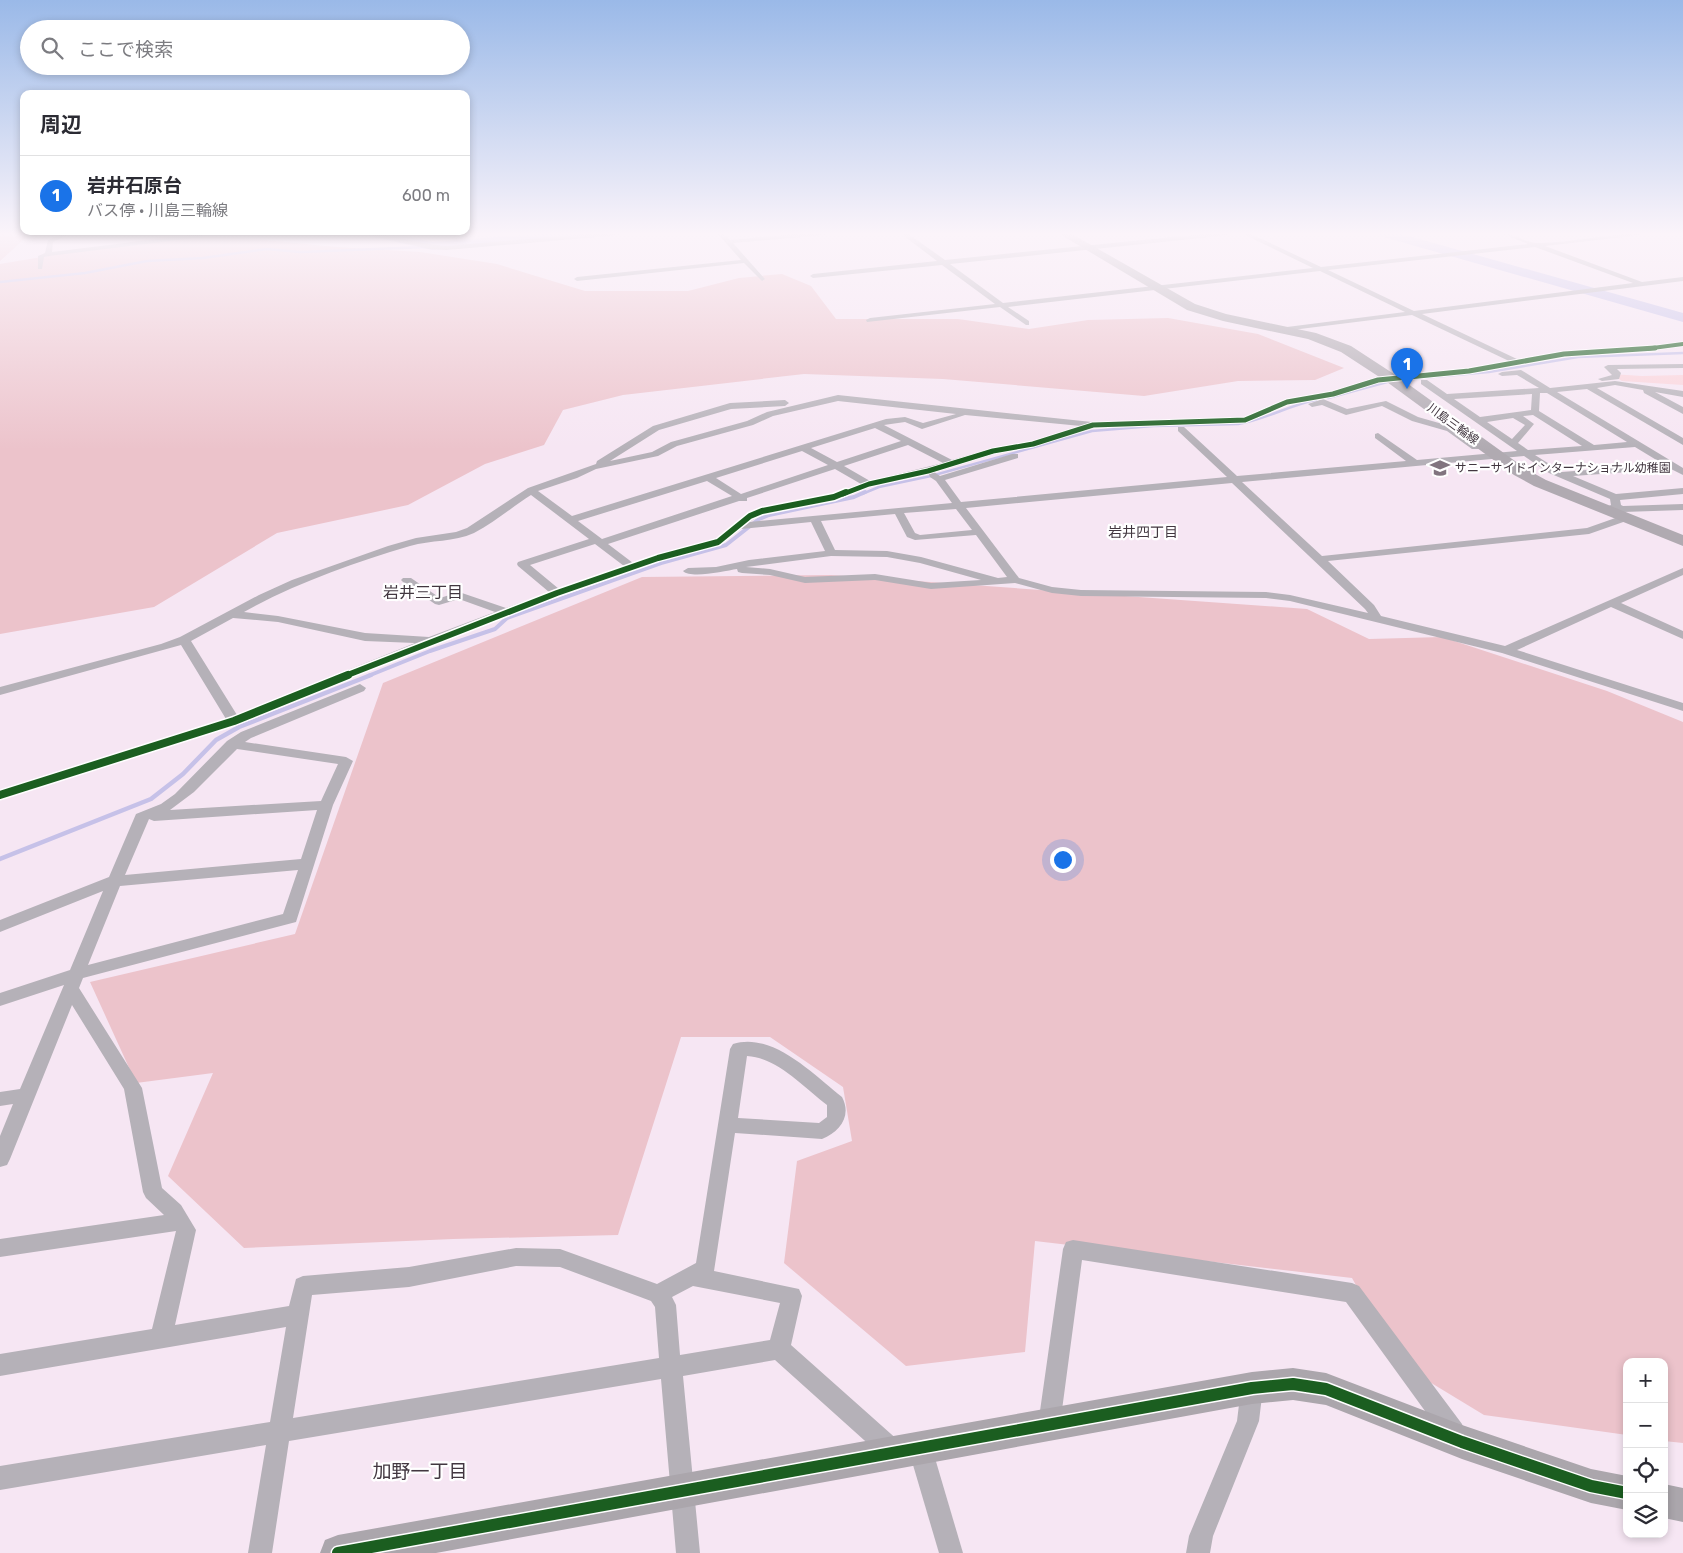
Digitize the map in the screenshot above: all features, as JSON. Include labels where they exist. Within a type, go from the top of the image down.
[{"type":"main road","name":"川島三輪線","points":[[1188,305],[1207,312],[1287,329],[1346,349],[1442,415],[1492,455],[1520,472],[1540,482],[1616,508],[1683,541]]},
{"type":"street","points":[[870,320],[1007,305]]},
{"type":"street","points":[[1399,305],[1519,363]]},
{"type":"street","points":[[1287,329],[1474,305]]},
{"type":"street","points":[[1003,306],[1026,323]]},
{"type":"street","points":[[934,475],[952,464],[993,451],[1033,444],[1094,425],[1245,420],[1287,402],[1395,381],[1519,363],[1564,354],[1644,350],[1683,344]]},
{"type":"street","points":[[1586,386],[1588,382],[1617,375],[1608,368],[1683,366]]},
{"type":"street","points":[[1395,381],[1424,382],[1518,372],[1551,390],[1683,472]]},
{"type":"street","points":[[1424,382],[1525,453],[1616,508],[1683,507]]},
{"type":"street","points":[[1446,397],[1551,390],[1615,383],[1683,394]]},
{"type":"street","points":[[1586,386],[1683,442]]},
{"type":"street","points":[[1638,386],[1683,411]]},
{"type":"street","points":[[1535,412],[1536,391]]},
{"type":"street","points":[[0,691],[184,640],[296,582],[392,548],[416,541],[458,535],[471,530],[531,490],[574,476],[593,467],[656,428],[713,410],[730,406],[780,404],[816,397],[1094,425]]},
{"type":"street","points":[[593,467],[656,454],[674,444],[711,432],[750,423],[770,414],[838,398]]},
{"type":"street","points":[[0,795],[234,721],[505,612],[632,567],[718,542],[742,526],[750,516],[762,511],[834,497],[869,484],[934,475],[1044,450],[1092,434],[1127,430],[1235,428],[1265,422],[1293,410],[1323,402],[1346,412],[1383,403],[1415,419],[1450,429],[1492,455]]},
{"type":"street","points":[[570,520],[896,419],[911,420],[922,426],[967,412]]},
{"type":"street","points":[[1479,420],[1535,412],[1591,447]]},
{"type":"street","points":[[1442,415],[1469,413]]},
{"type":"street","points":[[1512,444],[1530,424],[1514,415]]},
{"type":"street","points":[[876,425],[952,464]]},
{"type":"street","points":[[1181,428],[1370,607],[1377,620]]},
{"type":"street","points":[[1378,436],[1414,462]]},
{"type":"street","points":[[557,593],[522,564],[740,497],[908,442]]},
{"type":"street","points":[[742,526],[1414,462],[1637,444]]},
{"type":"street","points":[[804,448],[869,484]]},
{"type":"street","points":[[1560,475],[1672,466]]},
{"type":"street","points":[[934,475],[1015,580]]},
{"type":"street","points":[[708,478],[762,511]]},
{"type":"street","points":[[531,490],[632,567]]},
{"type":"street","points":[[1320,559],[1589,531],[1616,508],[1683,491]]},
{"type":"street","points":[[898,511],[911,535],[919,538],[979,532]]},
{"type":"street","points":[[815,519],[831,553]]},
{"type":"street","points":[[716,570],[750,563],[831,553],[887,554],[921,560],[998,581]]},
{"type":"street","points":[[1506,650],[1683,570]]},
{"type":"street","points":[[688,571],[770,572],[805,580],[875,577],[931,586],[1015,580],[1052,590],[1080,593],[1266,594],[1506,650],[1683,707]]},
{"type":"street","points":[[406,580],[440,602],[459,595],[505,612]]},
{"type":"street","points":[[1611,603],[1683,635]]},
{"type":"street","points":[[231,614],[278,619],[365,637],[405,641],[433,640]]},
{"type":"street","points":[[184,640],[234,721]]},
{"type":"street","points":[[0,1159],[141,817],[169,805],[201,777],[232,744],[246,734],[360,688]]},
{"type":"street","points":[[0,1000],[73,982],[290,918],[326,805],[346,761],[232,744]]},
{"type":"street","points":[[141,817],[326,805]]},
{"type":"street","points":[[0,926],[114,881],[306,864]]},
{"type":"street","points":[[73,982],[133,1088],[153,1192],[174,1210],[186,1230],[161,1338]]},
{"type":"street","points":[[658,1294],[705,1269],[727,1125],[739,1049],[762,1050],[779,1058],[836,1102],[836,1120],[822,1131],[727,1125]]},
{"type":"street","points":[[0,1099],[26,1095]]},
{"type":"street","points":[[0,1248],[181,1221]]},
{"type":"street","points":[[1049,1425],[1073,1249],[1352,1293],[1462,1442]]},
{"type":"street","points":[[260,1553],[303,1286],[409,1277],[516,1257],[560,1258],[658,1294],[665,1305],[688,1553]]},
{"type":"street","points":[[691,1276],[792,1296],[779,1349]]},
{"type":"street","points":[[0,1364],[298,1314]]},
{"type":"street","points":[[0,1478],[779,1349],[907,1450],[951,1553]]},
{"type":"street","points":[[338,1553],[1252,1388],[1293,1384],[1326,1389],[1462,1442],[1591,1486],[1623,1493]]},
{"type":"street","points":[[1198,1553],[1201,1536],[1248,1421],[1252,1388]]},
{"type":"street","points":[[1668,1503],[1683,1506]]},
{"type":"shaded area","points":[[0,305],[826,305],[836,319],[958,319],[1029,329],[1088,320],[1168,318],[1258,334],[1344,368],[1315,380],[1238,381],[1144,396],[943,379],[804,374],[623,395],[563,410],[544,445],[485,464],[408,505],[277,533],[154,607],[0,634]]},
{"type":"shaded area","points":[[1611,374],[1642,376],[1683,375],[1683,385],[1622,381]]},
{"type":"shaded area","points":[[831,575],[1307,609],[1369,639],[1442,637],[1607,691],[1683,722],[1683,1443],[1668,1441],[1668,1358],[1623,1358],[1623,1434],[1484,1415],[1400,1364],[1352,1278],[1035,1241],[1025,1352],[906,1366],[784,1263],[797,1161],[852,1141],[843,1087],[770,1037],[681,1037],[618,1235],[453,1239],[244,1248],[168,1176],[213,1073],[136,1083],[90,982],[295,934],[383,683],[642,577]]},
{"type":"waterway","points":[[1639,305],[1683,318]]},
{"type":"waterway","points":[[1399,380],[1489,372],[1578,357],[1683,353]]},
{"type":"waterway","points":[[1328,398],[1391,381]]},
{"type":"waterway","points":[[862,494],[879,487],[931,476],[1092,431],[1153,426],[1238,424],[1316,400]]},
{"type":"waterway","points":[[368,676],[430,651],[495,629],[507,618],[661,563],[726,545],[759,519],[769,515],[854,497],[865,492]]},
{"type":"waterway","points":[[0,859],[151,799],[183,774],[216,740],[239,727],[371,675]]},
{"type":"cycle path","points":[[0,795],[234,721],[433,640],[557,593],[658,558],[718,542],[750,516],[762,511],[834,497],[869,484],[928,471],[993,451],[1033,444],[1093,425],[1245,420],[1287,402],[1333,394],[1378,380],[1469,371],[1564,354],[1644,349],[1683,344]]},
{"type":"cycle path","points":[[338,1553],[1252,1388],[1293,1384],[1326,1389],[1462,1442],[1591,1486],[1623,1492]]},
{"type":"place","name":"岩井石原台","points":[[1407,389]]},
{"type":"place","name":"サニーサイドインターナショナル幼稚園","points":[[1440,468]]},
{"type":"district","name":"岩井四丁目","points":[[1143,532]]},
{"type":"district","name":"岩井三丁目","points":[[423,592]]},
{"type":"district","name":"加野一丁目","points":[[420,1471]]}]
